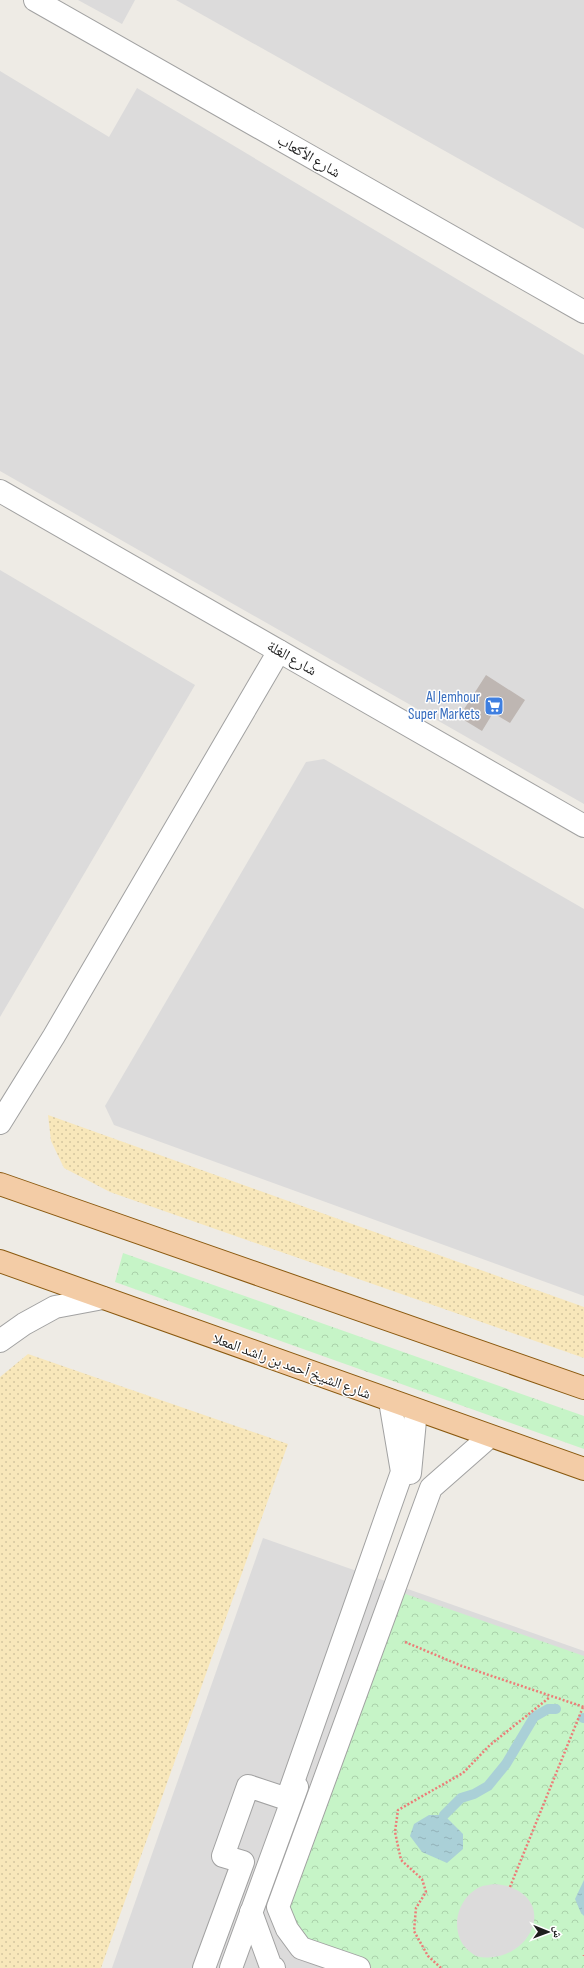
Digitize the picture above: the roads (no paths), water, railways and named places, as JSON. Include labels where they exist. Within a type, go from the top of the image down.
[{"type":"main road","points":[[0,1184],[584,1388]]},
{"type":"main road","name":"شارع الشيخ أحمد بن راشد المعلا","points":[[0,1261],[481,1434],[584,1469]]},
{"type":"street","name":"شارع الأكعاب","points":[[35,0],[584,312]]},
{"type":"street","name":"شارع الغلة","points":[[0,491],[584,826]]},
{"type":"street","points":[[0,1123],[54,1036],[279,651]]},
{"type":"street","points":[[0,1340],[24,1324],[55,1307],[104,1298]]},
{"type":"street","points":[[204,1968],[243,1862],[223,1856],[248,1786],[287,1799],[402,1472],[390,1401]]},
{"type":"street","points":[[231,1968],[409,1482],[416,1410]]},
{"type":"street","points":[[335,1968],[288,1960],[270,1913],[424,1488],[481,1434]]},
{"type":"street","points":[[359,1968],[301,1948],[287,1929],[278,1907],[431,1488],[481,1434]]},
{"type":"street","points":[[251,1912],[271,1967],[274,1968]]},
{"type":"water","points":[[429,1815],[444,1815],[463,1834],[463,1849],[447,1863],[422,1852],[410,1836],[414,1824]]},
{"type":"water","points":[[584,1880],[584,1916],[581,1913],[575,1899]]},
{"type":"waterway","points":[[444,1815],[461,1798],[474,1794],[488,1786],[506,1764],[534,1717],[548,1709],[556,1709]]},
{"type":"place","name":"Al Jemhour Super Markets","points":[[494,706]]}]
